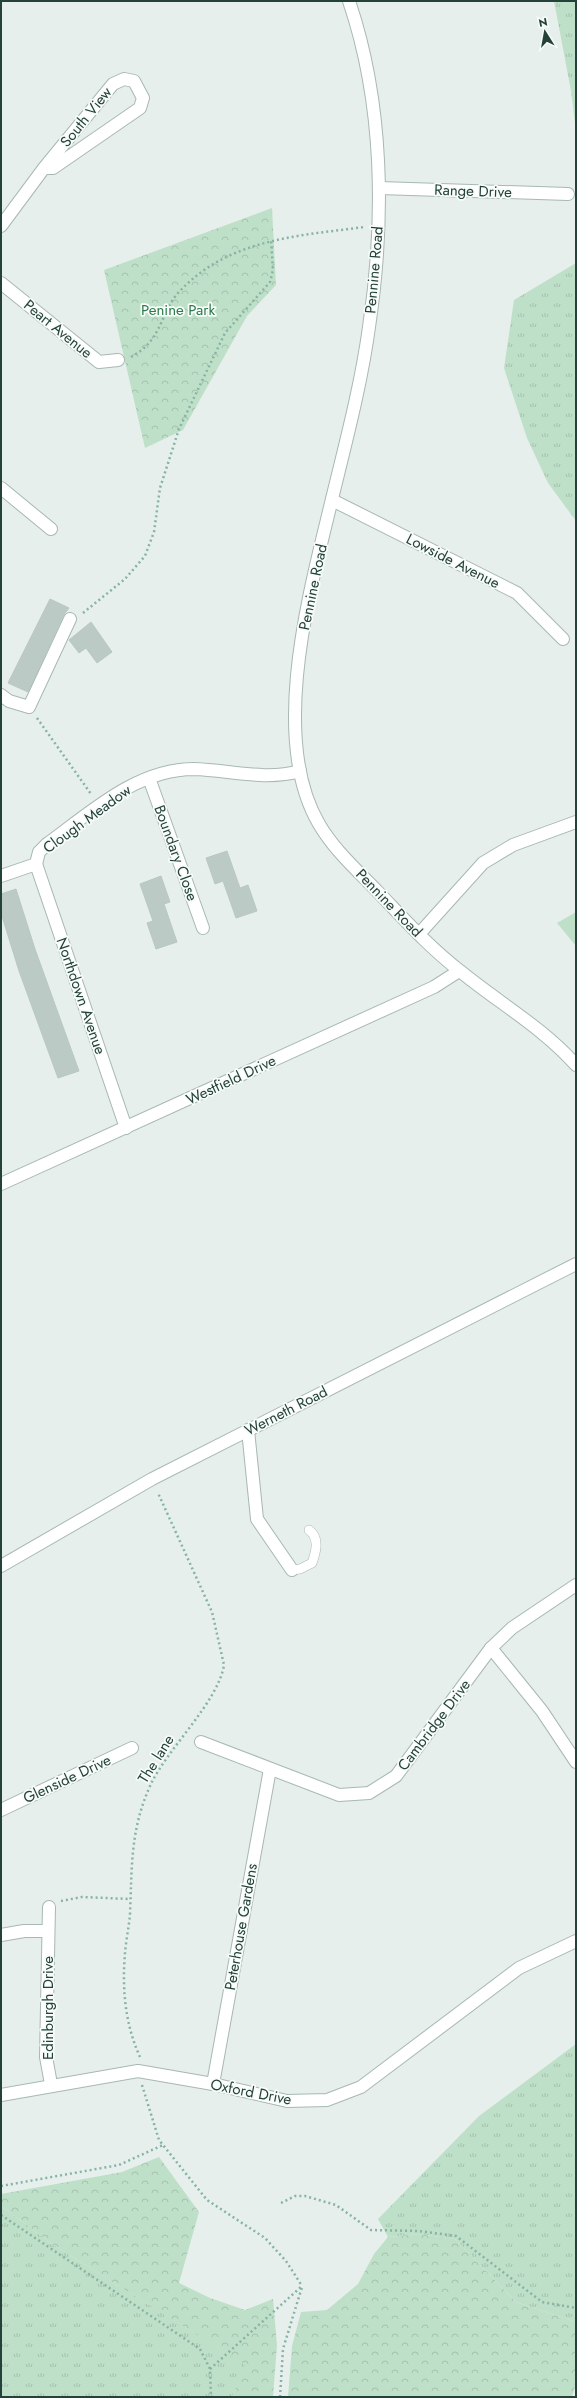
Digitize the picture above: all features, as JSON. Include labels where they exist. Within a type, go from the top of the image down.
[{"type":"street","name":"Pennine Road","points":[[350,1],[361,40],[370,82],[376,128],[379,188],[378,225],[369,328],[303,631],[296,715],[300,771],[308,802],[320,826],[358,871],[419,934],[459,971],[534,1024],[576,1065]]},
{"type":"street","name":"South View","points":[[1,226],[44,168],[113,84],[124,79],[134,81],[143,98],[140,108],[53,168],[44,168]]},
{"type":"street","name":"Range Drive","points":[[379,188],[568,194]]},
{"type":"street","name":"Peart Avenue","points":[[1,283],[99,362],[118,360]]},
{"type":"street","points":[[1,488],[51,529]]},
{"type":"street","name":"Lowside Avenue","points":[[332,500],[517,593],[563,639]]},
{"type":"street","points":[[1,695],[9,701],[29,706],[70,620]]},
{"type":"street","name":"Clough Meadow","points":[[1,876],[36,864],[39,852],[47,844],[125,788],[149,778],[172,771],[194,769],[270,776],[300,771]]},
{"type":"street","name":"Boundary Close","points":[[149,778],[203,928]]},
{"type":"street","points":[[419,934],[483,863],[513,845],[576,822]]},
{"type":"street","name":"Northdown Avenue","points":[[36,864],[126,1128]]},
{"type":"street","name":"Westfield Drive","points":[[1,1184],[434,987],[459,971]]},
{"type":"street","name":"Werneth Road","points":[[1,1566],[152,1479],[576,1264]]},
{"type":"street","points":[[248,1430],[257,1519],[292,1570]]},
{"type":"street","name":"Cambridge Drive","points":[[202,1742],[338,1795],[369,1793],[396,1776],[491,1648],[512,1628],[576,1585]]},
{"type":"street","points":[[491,1648],[542,1711],[576,1762]]},
{"type":"street","name":"Glenside Drive","points":[[1,1810],[132,1748]]},
{"type":"street","name":"Peterhouse Gardens","points":[[213,2084],[270,1769]]},
{"type":"street","name":"Edinburgh Drive","points":[[49,1907],[46,2057],[51,2084]]},
{"type":"street","points":[[1,1935],[24,1931],[48,1931]]},
{"type":"street","name":"Oxford Drive","points":[[1,2095],[51,2084],[138,2071],[213,2084],[287,2101],[327,2100],[361,2087],[519,1968],[576,1941]]},
{"type":"lane","points":[[292,1570],[300,1569],[312,1563],[316,1550],[316,1541],[314,1534],[309,1530]]},
{"type":"path","points":[[118,360],[132,356],[142,349],[156,334],[178,293],[212,264],[244,248],[271,240],[378,225]]},
{"type":"path","points":[[70,620],[85,612],[110,593],[145,556],[154,532],[160,488],[179,429],[225,333],[270,282],[273,270],[271,240]]},
{"type":"path","points":[[29,706],[100,806]]},
{"type":"path","name":"The lane","points":[[152,1479],[212,1612],[224,1665],[222,1674],[209,1698],[151,1784],[140,1817],[132,1851],[123,1996],[134,2043],[140,2058],[138,2071],[159,2140],[207,2200],[265,2238],[286,2261],[302,2286]]},
{"type":"path","points":[[49,1907],[67,1899],[82,1897],[130,1899]]},
{"type":"path","points":[[1,2186],[119,2165],[163,2145]]},
{"type":"path","points":[[281,2203],[295,2196],[312,2198],[336,2205],[371,2230],[419,2231],[456,2236],[542,2302],[576,2308]]},
{"type":"path","points":[[1,2215],[200,2349],[210,2369],[211,2397]]},
{"type":"path","points":[[210,2369],[302,2286]]},
{"type":"path","points":[[280,2397],[284,2349],[302,2286]]},
{"type":"green space","points":[[554,1],[576,1],[576,131],[571,91]]},
{"type":"green space","name":"Penine Park","points":[[272,208],[276,285],[247,316],[183,430],[145,448],[104,270]]},
{"type":"green space","points":[[576,263],[576,521],[548,483],[527,438],[504,368],[514,300]]},
{"type":"green space","points":[[576,912],[576,946],[557,923]]},
{"type":"green space","points":[[576,2044],[576,2322],[516,2302],[455,2239],[418,2234],[388,2237],[378,2219],[479,2116]]},
{"type":"green space","points":[[159,2157],[199,2212],[179,2283],[210,2298],[245,2310],[273,2299],[277,2345],[273,2397],[232,2397],[245,2365],[52,2244],[1,2206],[1,2194],[122,2172]]},
{"type":"green space","points":[[1,2206],[52,2244],[246,2365],[232,2397],[1,2397]]},
{"type":"green space","points":[[418,2234],[455,2239],[516,2302],[576,2322],[576,2384],[572,2397],[288,2397],[292,2346],[301,2312],[327,2310],[358,2284],[374,2254],[388,2237]]},
{"type":"building","points":[[50,599],[69,608],[63,616],[28,692],[8,683]]},
{"type":"building","points":[[91,622],[112,652],[97,663],[86,648],[79,653],[69,640]]},
{"type":"building","points":[[227,851],[240,888],[248,885],[257,911],[236,918],[223,881],[215,884],[206,858]]},
{"type":"building","points":[[161,876],[170,902],[164,904],[177,942],[156,949],[147,923],[153,921],[140,884]]},
{"type":"building","points":[[16,889],[35,949],[79,1071],[58,1078],[19,971],[1,913],[1,894]]}]
